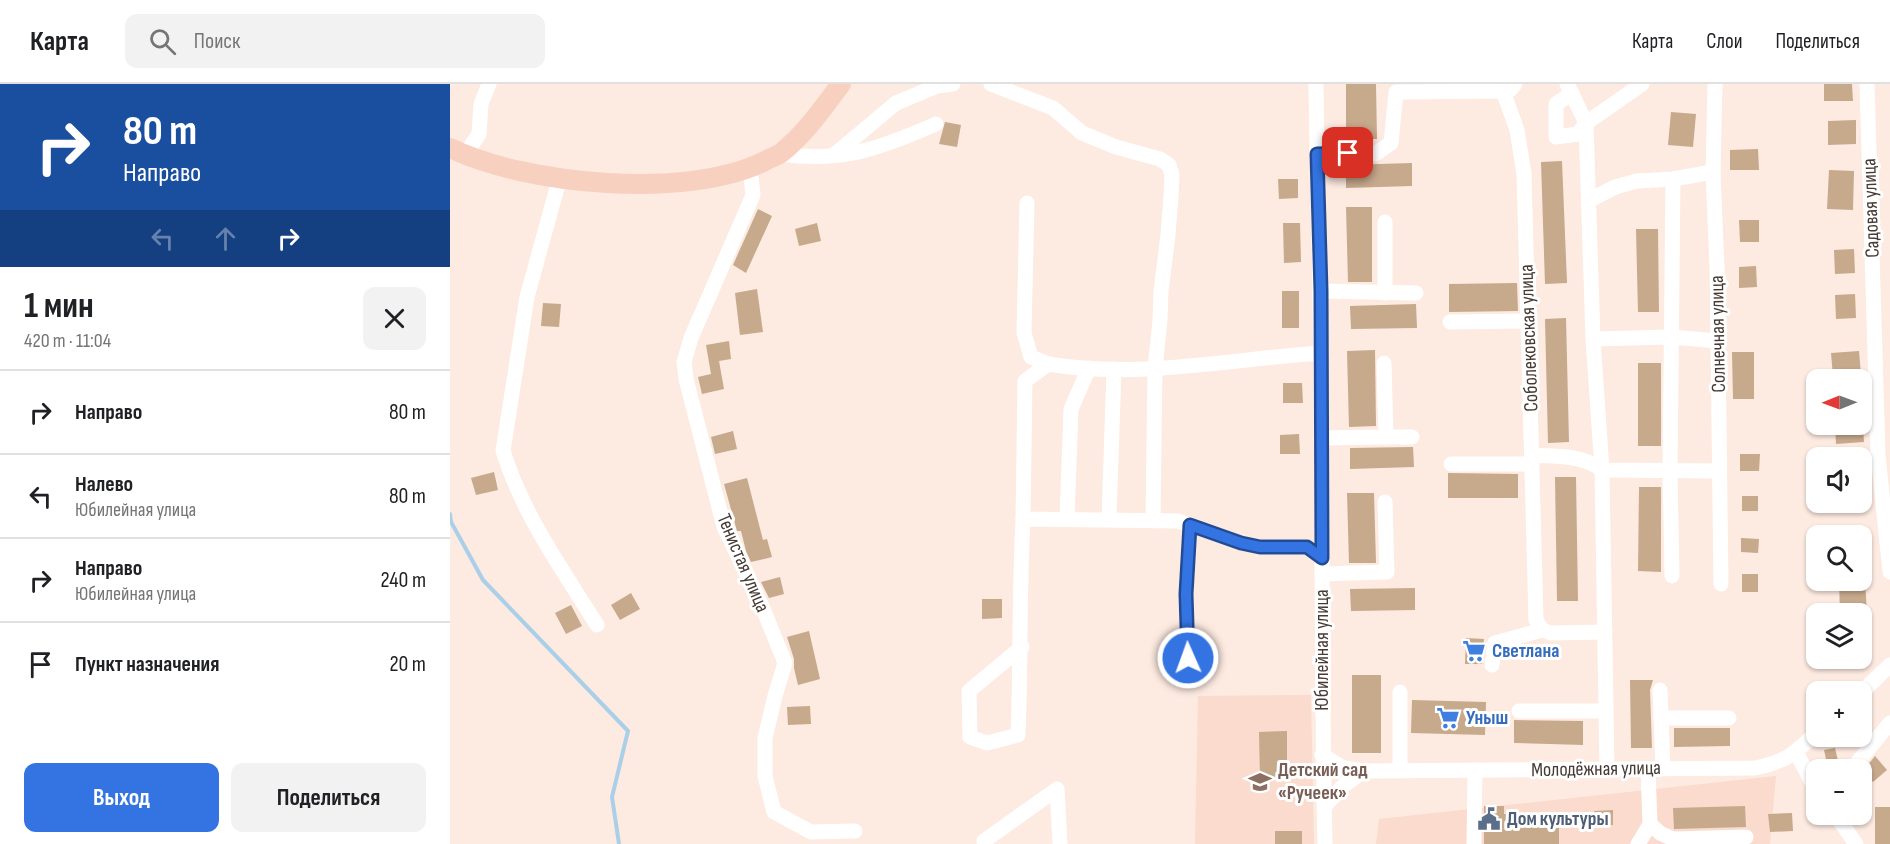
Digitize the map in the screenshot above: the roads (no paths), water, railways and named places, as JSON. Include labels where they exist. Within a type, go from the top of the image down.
[{"type":"main road","points":[[457,151],[508,168],[560,177],[619,184],[700,181],[750,168],[780,154],[812,122],[840,84]]},
{"type":"street","points":[[457,151],[479,134],[481,104],[489,84]]},
{"type":"street","points":[[834,155],[896,103],[937,86],[953,84]]},
{"type":"street","points":[[991,84],[1053,108],[1082,133],[1116,147],[1160,159],[1169,165],[1172,175],[1171,195],[1155,368],[1153,520]]},
{"type":"street","name":"Юбилейная улица","points":[[1316,84],[1321,291],[1322,755],[1325,844]]},
{"type":"street","points":[[1607,770],[1602,470],[1593,339],[1586,123],[1569,88],[1556,104],[1556,137],[1578,134],[1586,123],[1642,84]]},
{"type":"street","name":"Солнечная улица","points":[[1715,84],[1713,172],[1718,341],[1720,584]]},
{"type":"street","name":"Садовая улица","points":[[1867,84],[1878,455],[1887,507]]},
{"type":"street","name":"Соболековская улица","points":[[1317,154],[1375,154],[1391,143],[1396,92],[1509,88],[1524,174],[1536,620],[1542,630]]},
{"type":"street","points":[[780,154],[834,155],[870,150],[936,124]]},
{"type":"street","name":"Тенистая улица","points":[[750,168],[753,195],[691,338],[684,362],[686,379],[724,527],[762,606],[785,663],[765,738],[765,776],[774,812],[811,831],[855,831]]},
{"type":"street","points":[[1590,200],[1615,187],[1637,181],[1673,179],[1713,172]]},
{"type":"street","points":[[560,177],[528,297],[503,451],[509,470],[536,529],[597,625]]},
{"type":"street","points":[[1672,576],[1670,472],[1673,179]]},
{"type":"street","points":[[1028,203],[1024,333],[1031,357],[1048,364],[1114,369],[1155,368],[1321,353]]},
{"type":"street","points":[[1385,222],[1385,293]]},
{"type":"street","points":[[1321,291],[1416,293]]},
{"type":"street","points":[[1450,322],[1528,321]]},
{"type":"street","points":[[1593,339],[1671,337],[1718,341]]},
{"type":"street","points":[[1384,363],[1386,437]]},
{"type":"street","points":[[1022,647],[969,691],[970,737],[987,743],[1018,735],[1022,647],[1020,582],[1025,381],[1048,364]]},
{"type":"street","points":[[1067,519],[1071,409],[1089,368]]},
{"type":"street","points":[[1108,519],[1114,369]]},
{"type":"street","points":[[1321,438],[1412,436]]},
{"type":"street","points":[[1450,464],[1579,458],[1591,461],[1602,470],[1719,471]]},
{"type":"street","points":[[1322,574],[1387,572],[1385,502]]},
{"type":"street","points":[[1887,507],[1886,542],[1890,572]]},
{"type":"street","points":[[1023,519],[1178,521],[1241,543],[1260,547],[1307,547],[1322,558]]},
{"type":"street","points":[[1188,658],[1186,594],[1190,525]]},
{"type":"street","points":[[1492,665],[1495,643],[1542,630],[1551,633],[1605,632]]},
{"type":"street","points":[[1872,682],[1890,665]]},
{"type":"street","points":[[1638,844],[1650,824],[1660,718],[1660,690]]},
{"type":"street","points":[[1400,692],[1400,770]]},
{"type":"street","points":[[1519,711],[1606,711]]},
{"type":"street","points":[[1660,718],[1729,718]]},
{"type":"street","points":[[1860,759],[1890,723]]},
{"type":"street","name":"Молодёжная улица","points":[[1322,755],[1343,768],[1364,771],[1755,768],[1779,763],[1806,742]]},
{"type":"street","points":[[1796,752],[1806,771]]},
{"type":"street","points":[[1474,844],[1475,770]]},
{"type":"street","points":[[1324,807],[1344,785],[1364,771]]},
{"type":"street","points":[[985,844],[984,841],[1057,789],[1060,844]]},
{"type":"street","points":[[1650,824],[1660,833],[1673,839],[1746,837]]},
{"type":"street","points":[[1843,825],[1856,844]]},
{"type":"waterway","points":[[450,514],[451,522],[483,580],[628,731],[612,797],[619,844]]},
{"type":"place","name":"Светлана","points":[[1474,651]]},
{"type":"place","name":"Уныш","points":[[1448,718]]},
{"type":"place","name":"Детский сад «Ручеек»","points":[[1260,782]]},
{"type":"place","name":"Дом культуры","points":[[1489,819]]}]
